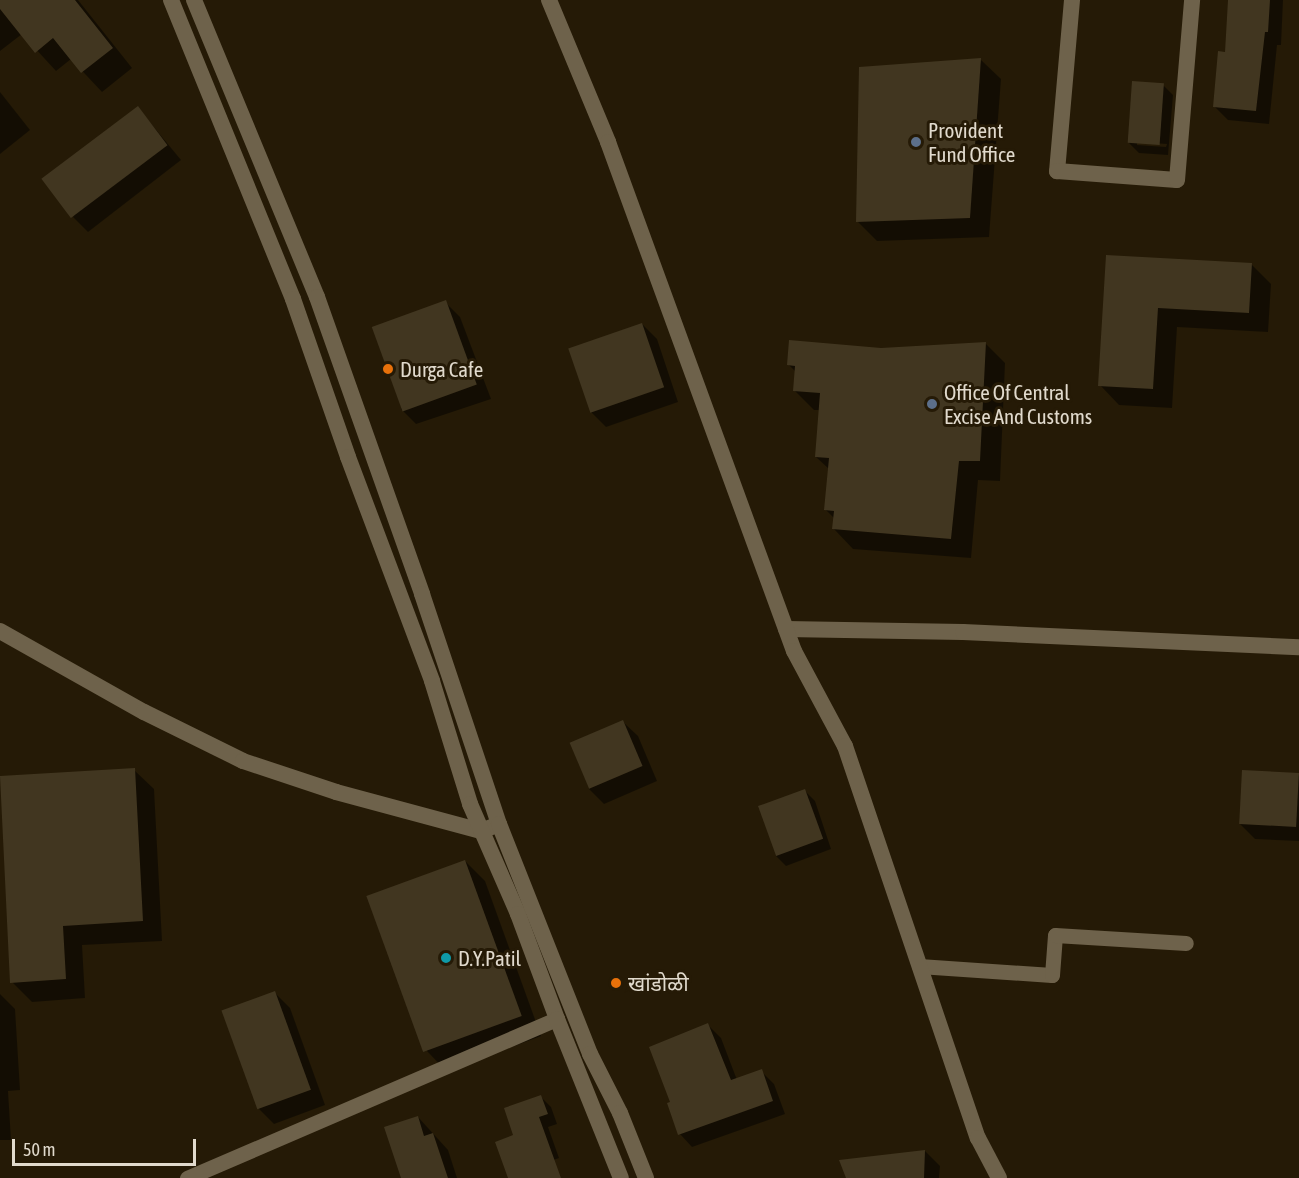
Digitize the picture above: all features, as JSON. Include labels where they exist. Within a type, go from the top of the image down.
[{"type":"street","points":[[171,0],[293,299],[348,457],[432,681],[481,831],[518,914],[557,1019],[621,1178]]},
{"type":"street","points":[[194,0],[317,297],[419,585],[499,824],[590,1054],[620,1113],[646,1178]]},
{"type":"street","points":[[549,0],[608,142],[794,651],[845,746],[978,1138],[999,1178]]},
{"type":"street","points":[[1072,0],[1057,171],[1177,180],[1192,0]]},
{"type":"street","points":[[786,629],[963,632],[1299,647]]},
{"type":"street","points":[[0,631],[144,712],[243,761],[336,792],[481,831],[499,824]]},
{"type":"lane","points":[[919,966],[1052,975],[1055,935],[1186,943]]},
{"type":"lane","points":[[187,1178],[557,1019]]},
{"type":"building","points":[[0,0],[75,0],[113,48],[81,73],[53,38],[35,53],[0,9]]},
{"type":"building","points":[[1228,0],[1270,0],[1268,32],[1265,32],[1256,111],[1213,107],[1218,51],[1225,52]]},
{"type":"building","name":"Provident Fund Office","points":[[981,58],[970,218],[856,222],[859,67]]},
{"type":"building","points":[[1132,81],[1164,83],[1160,145],[1128,143]]},
{"type":"building","points":[[138,106],[167,145],[71,218],[41,179]]},
{"type":"building","points":[[1106,255],[1252,263],[1249,313],[1158,308],[1153,389],[1098,386]]},
{"type":"building","points":[[446,300],[477,385],[403,412],[372,327]]},
{"type":"building","points":[[642,323],[664,387],[590,413],[568,348]]},
{"type":"building","points":[[789,340],[881,348],[986,342],[980,461],[959,461],[951,539],[832,529],[834,511],[824,510],[829,458],[815,457],[820,393],[793,391],[795,366],[787,365]]},
{"type":"building","points":[[623,720],[643,766],[589,789],[570,743]]},
{"type":"building","points":[[135,768],[143,921],[63,926],[66,979],[10,983],[0,776]]},
{"type":"building","points":[[1242,770],[1299,773],[1296,827],[1239,824]]},
{"type":"building","points":[[805,789],[823,839],[776,856],[758,806]]},
{"type":"building","name":"D.Y.Patil","points":[[465,860],[522,1016],[423,1052],[366,896]]},
{"type":"building","points":[[275,991],[311,1090],[257,1109],[221,1010]]},
{"type":"building","points":[[708,1023],[731,1080],[762,1069],[773,1101],[678,1135],[667,1103],[670,1102],[649,1047]]},
{"type":"building","points":[[541,1095],[548,1114],[539,1117],[561,1178],[508,1178],[495,1142],[513,1135],[504,1108]]},
{"type":"building","points":[[418,1116],[424,1136],[433,1133],[448,1178],[401,1178],[384,1127]]},
{"type":"building","points":[[925,1150],[924,1178],[846,1178],[839,1160]]},
{"type":"place","name":"Provident Fund Office","points":[[916,142]]},
{"type":"place","name":"Durga Cafe","points":[[388,369]]},
{"type":"place","name":"Office Of Central Excise And Customs","points":[[932,404]]},
{"type":"place","name":"D.Y.Patil","points":[[446,958]]},
{"type":"place","name":"खांडोळी","points":[[616,983]]}]
